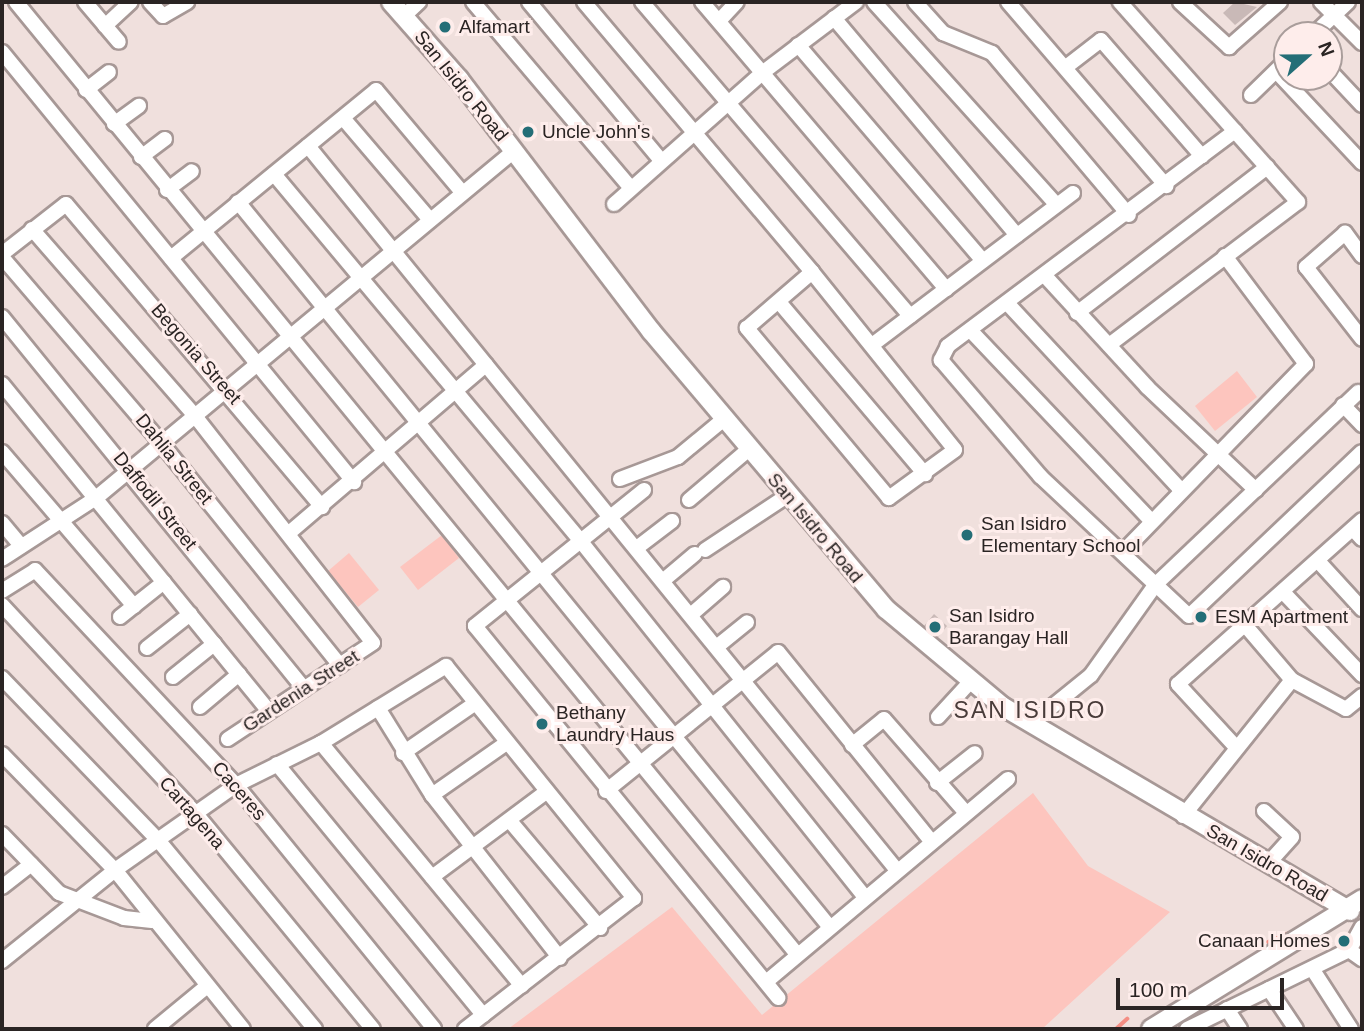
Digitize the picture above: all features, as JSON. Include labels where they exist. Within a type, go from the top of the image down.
[{"type":"street","points":[[16,2],[167,190],[509,599],[796,953]]},
{"type":"street","points":[[85,2],[119,42]]},
{"type":"street","points":[[105,26],[131,2]]},
{"type":"street","points":[[150,2],[163,16],[187,2]]},
{"type":"street","name":"San Isidro Road","points":[[391,2],[514,151],[724,419],[886,609],[971,681],[1032,723],[1183,816],[1268,864],[1358,909]]},
{"type":"street","points":[[404,17],[419,2]]},
{"type":"street","points":[[472,2],[630,187]]},
{"type":"street","points":[[529,2],[660,159]]},
{"type":"street","points":[[584,2],[812,272],[955,450],[889,498],[747,328],[812,272]]},
{"type":"street","points":[[642,2],[910,316]]},
{"type":"street","points":[[702,2],[946,289]]},
{"type":"street","points":[[719,21],[737,2]]},
{"type":"street","points":[[614,204],[660,159],[762,73],[856,2]]},
{"type":"street","points":[[874,2],[1058,205]]},
{"type":"street","points":[[915,2],[943,33],[992,53],[1129,215]]},
{"type":"street","points":[[1008,2],[1166,186]]},
{"type":"street","points":[[1109,345],[1298,202],[1120,2]]},
{"type":"street","points":[[1180,2],[1228,47],[1271,5]]},
{"type":"street","points":[[1321,2],[1362,43]]},
{"type":"street","points":[[1328,21],[1348,2]]},
{"type":"street","points":[[834,18],[1017,235]]},
{"type":"street","points":[[1066,67],[1101,40],[1202,156]]},
{"type":"street","points":[[798,45],[983,261]]},
{"type":"street","points":[[2,52],[354,482]]},
{"type":"street","points":[[86,90],[109,72]]},
{"type":"street","points":[[1251,95],[1273,74]]},
{"type":"street","points":[[1343,85],[1362,105]]},
{"type":"street","points":[[171,258],[376,90],[461,191]]},
{"type":"street","points":[[1303,91],[1362,163]]},
{"type":"street","points":[[114,124],[139,106]]},
{"type":"street","points":[[343,118],[430,220]]},
{"type":"street","points":[[1236,131],[1129,215],[971,331],[941,360],[1040,476],[1124,551],[1189,617],[1362,452]]},
{"type":"street","points":[[141,158],[165,139]]},
{"type":"street","points":[[308,146],[396,248],[486,365],[746,677],[896,869]]},
{"type":"street","points":[[2,559],[96,498],[327,309],[461,191],[514,151]]},
{"type":"street","points":[[1077,313],[1267,167]]},
{"type":"street","points":[[167,190],[192,171]]},
{"type":"street","points":[[274,174],[579,540],[864,896]]},
{"type":"street","points":[[872,345],[1073,193]]},
{"type":"street","points":[[238,202],[543,571],[829,926]]},
{"type":"street","name":"Begonia Street","points":[[32,229],[66,204],[227,389],[322,507]]},
{"type":"street","points":[[2,255],[32,229],[195,416],[289,533],[388,454],[486,365]]},
{"type":"street","points":[[1362,256],[1346,233],[1307,267],[1362,339]]},
{"type":"street","name":"Dahlia Street","points":[[2,255],[162,443],[340,665]]},
{"type":"street","points":[[1124,551],[1181,490],[1219,457],[1306,364],[1225,256]]},
{"type":"street","points":[[1046,276],[1077,313],[1219,457],[1256,490]]},
{"type":"street","points":[[779,302],[925,474]]},
{"type":"street","points":[[1008,304],[1181,490]]},
{"type":"street","name":"Daffodil Street","points":[[2,317],[130,469],[304,689]]},
{"type":"street","points":[[971,331],[1151,521]]},
{"type":"street","points":[[2,384],[269,711]]},
{"type":"street","points":[[1032,723],[1091,675],[1156,584],[1358,393]]},
{"type":"street","points":[[1343,405],[1362,425]]},
{"type":"street","points":[[620,479],[678,457],[724,419]]},
{"type":"street","points":[[689,500],[749,449]]},
{"type":"street","points":[[2,452],[134,606]]},
{"type":"street","points":[[644,489],[475,626],[778,998]]},
{"type":"street","points":[[665,579],[700,552],[788,495]]},
{"type":"street","points":[[638,547],[672,521]]},
{"type":"street","points":[[2,523],[21,546]]},
{"type":"street","points":[[1234,745],[1178,684],[1318,561],[1359,529]]},
{"type":"street","name":"Gardenia Street","points":[[228,738],[373,643],[289,533]]},
{"type":"street","points":[[1318,561],[1362,609]]},
{"type":"street","name":"Caceres","points":[[2,591],[28,570],[36,570],[236,785],[434,1029]]},
{"type":"street","points":[[120,617],[164,582]]},
{"type":"street","points":[[693,613],[723,587]]},
{"type":"street","points":[[1283,592],[1362,675]]},
{"type":"street","name":"Cartagena","points":[[2,605],[197,816],[373,1029]]},
{"type":"street","points":[[147,648],[190,614]]},
{"type":"street","points":[[719,645],[747,622]]},
{"type":"street","points":[[1245,625],[1292,680],[1346,709],[1362,696]]},
{"type":"street","points":[[173,677],[214,643]]},
{"type":"street","points":[[606,790],[778,652],[930,840]]},
{"type":"street","points":[[2,961],[115,870],[197,816],[236,785],[321,743],[446,666],[505,744],[634,898],[600,928],[465,1029]]},
{"type":"street","points":[[201,707],[239,674]]},
{"type":"street","points":[[2,678],[158,840],[314,1029]]},
{"type":"street","points":[[1183,816],[1234,745],[1292,680]]},
{"type":"street","points":[[938,717],[971,681]]},
{"type":"street","points":[[403,753],[474,705]]},
{"type":"street","points":[[378,708],[403,753],[432,795],[560,958]]},
{"type":"street","points":[[852,745],[884,719],[937,783],[966,813]]},
{"type":"street","points":[[321,743],[522,986]]},
{"type":"street","points":[[432,795],[505,744]]},
{"type":"street","points":[[937,783],[975,752]]},
{"type":"street","points":[[2,754],[115,870],[152,921],[243,1029]]},
{"type":"street","points":[[277,764],[484,1015]]},
{"type":"street","points":[[766,982],[796,953],[930,840],[1008,779]]},
{"type":"street","points":[[432,877],[546,792]]},
{"type":"street","points":[[1264,811],[1292,837],[1268,864]]},
{"type":"street","points":[[510,821],[600,928]]},
{"type":"street","points":[[2,834],[31,864],[75,901],[152,921]]},
{"type":"street","points":[[2,887],[31,864]]},
{"type":"street","points":[[1151,1029],[1196,997],[1358,909]]},
{"type":"street","points":[[1187,1029],[1313,970],[1349,950],[1362,927]]},
{"type":"street","points":[[1349,950],[1362,959]]},
{"type":"street","points":[[1313,970],[1351,1029]]},
{"type":"street","points":[[159,1028],[206,987]]},
{"type":"street","points":[[1269,989],[1296,1029]]},
{"type":"street","points":[[1227,1009],[1240,1029]]},
{"type":"street","points":[[1357,1029],[1362,1026]]},
{"type":"shaded area","points":[[1237,371],[1257,397],[1215,431],[1195,406]]},
{"type":"shaded area","points":[[442,535],[459,558],[418,590],[400,567]]},
{"type":"shaded area","points":[[349,553],[379,590],[358,607],[328,571]]},
{"type":"shaded area","points":[[1033,793],[1088,866],[1170,912],[1042,1029],[508,1029],[672,907],[762,1015]]},
{"type":"building","points":[[1235,2],[1257,7],[1235,25],[1223,13]]},
{"type":"building","name":"San Isidro Barangay Hall","points":[[934,614],[947,626],[938,637],[924,626]]},
{"type":"waterway","points":[[1268,942],[1298,929]]},
{"type":"waterway","points":[[1116,1029],[1127,1019]]},
{"type":"place","name":"Alfamart","points":[[445,27]]},
{"type":"place","name":"Uncle John's","points":[[528,132]]},
{"type":"place","name":"San Isidro Elementary School","points":[[967,535]]},
{"type":"place","name":"ESM Apartment","points":[[1201,617]]},
{"type":"place","name":"San Isidro Barangay Hall","points":[[935,627]]},
{"type":"place","name":"Bethany Laundry Haus","points":[[542,724]]},
{"type":"place","name":"Canaan Homes","points":[[1344,941]]},
{"type":"district","name":"SAN ISIDRO","points":[[1030,710]]}]
